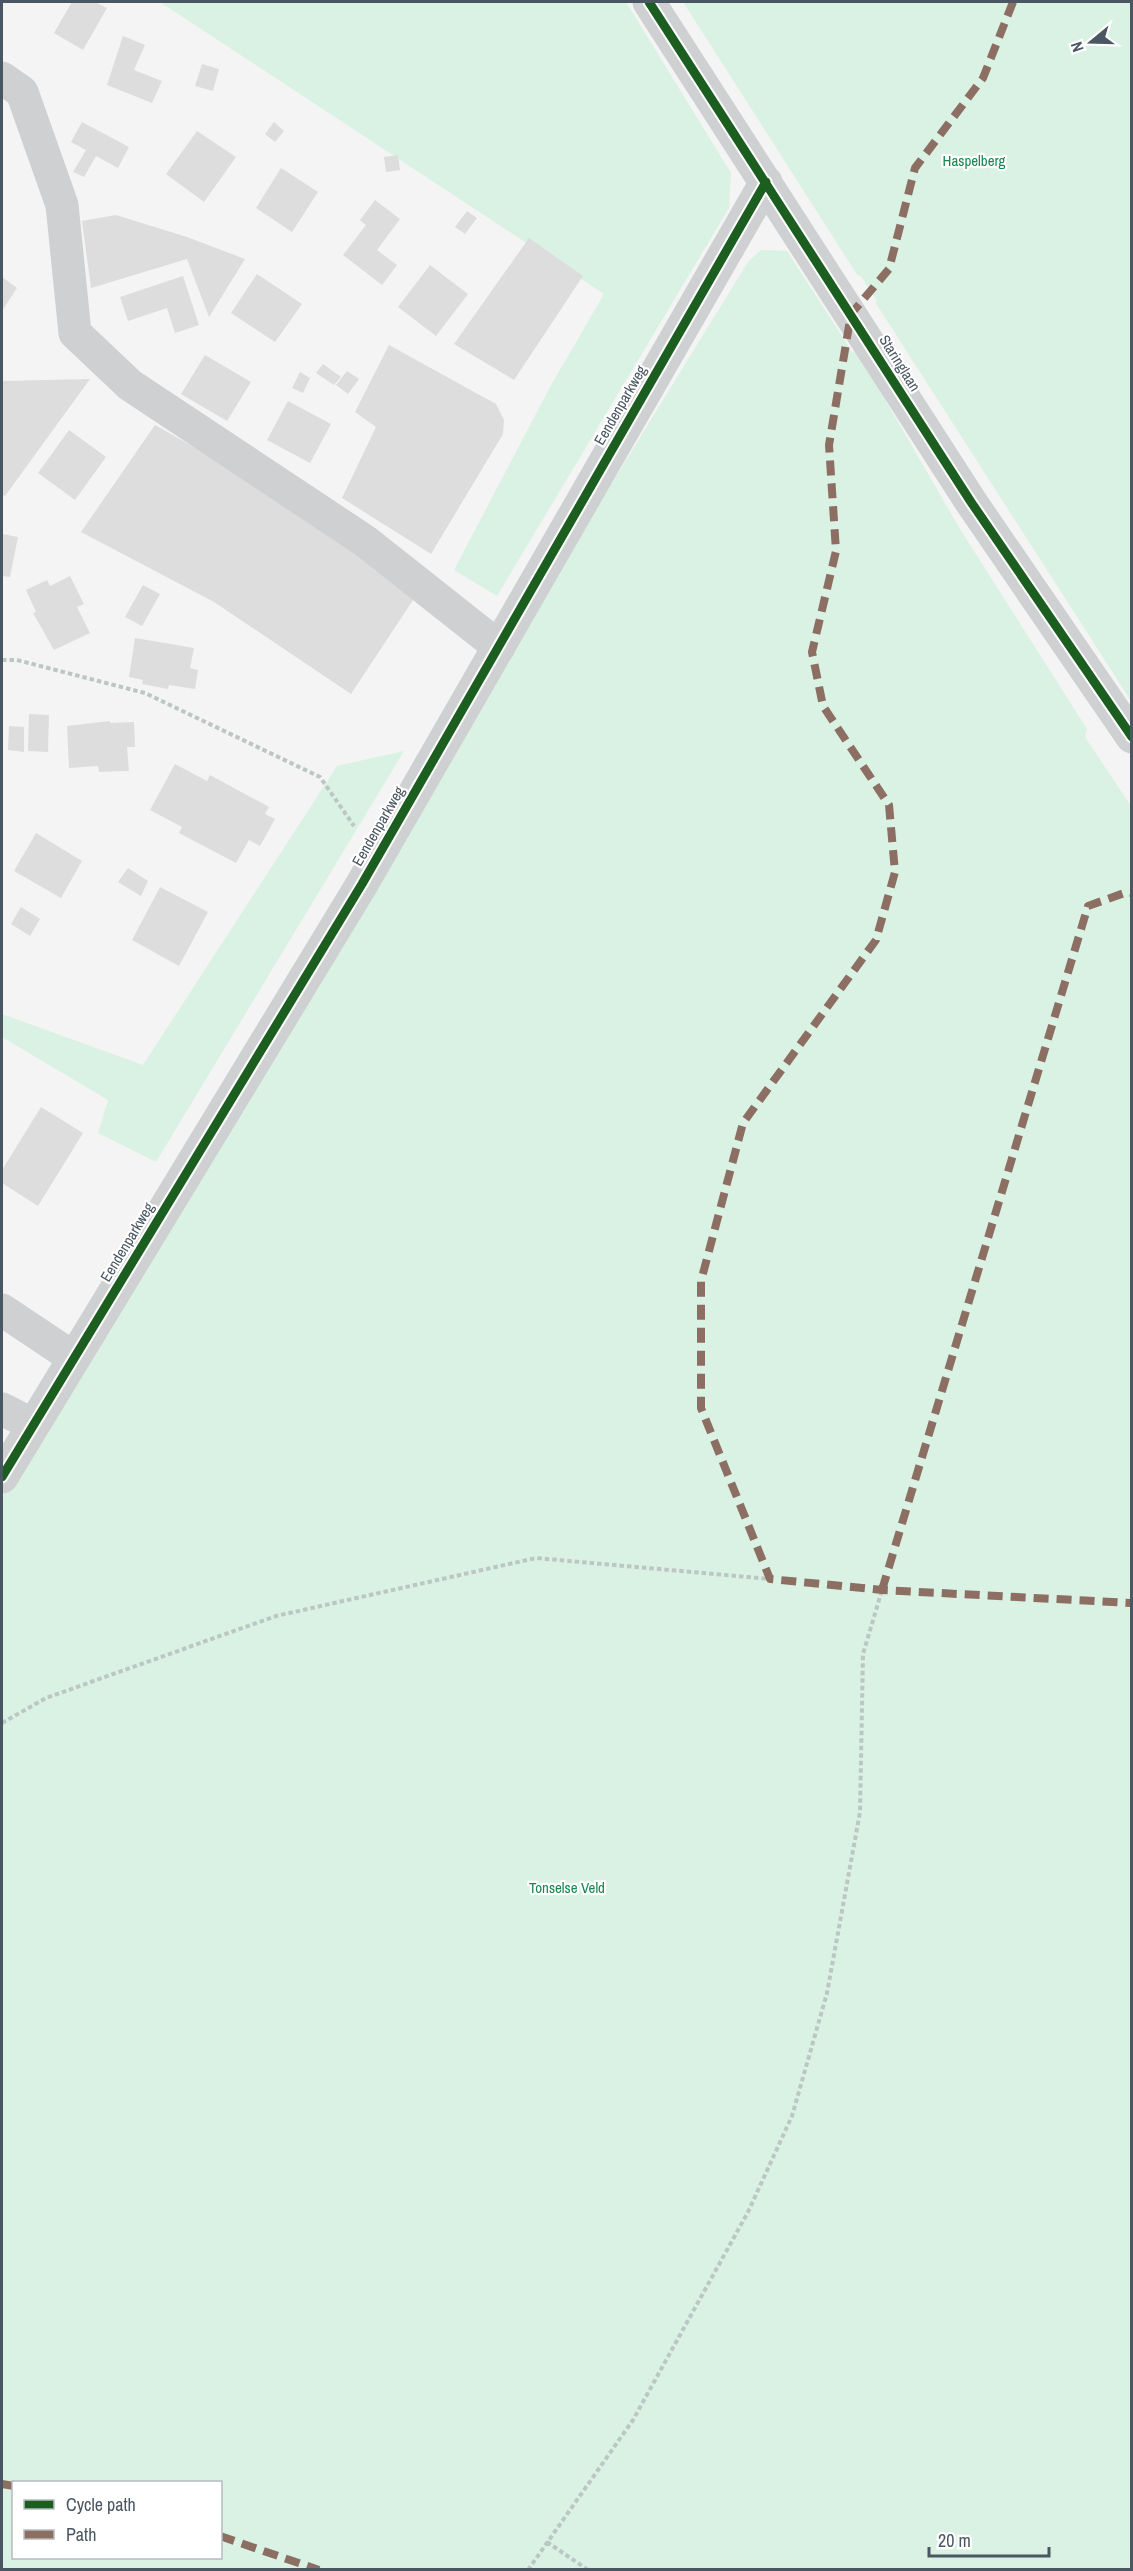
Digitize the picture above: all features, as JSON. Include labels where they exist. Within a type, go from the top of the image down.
[{"type":"street","name":"Staringlaan","points":[[649,2],[971,502],[1131,737]]},
{"type":"street","points":[[2,78],[22,92],[62,206],[75,333],[130,384],[365,541],[499,647]]},
{"type":"street","name":"Eendenparkweg","points":[[2,1477],[376,859],[766,182]]},
{"type":"street","points":[[2,1311],[74,1358]]},
{"type":"street","points":[[2,1409],[33,1425]]},
{"type":"path","points":[[2,660],[17,660],[145,693],[320,777],[376,859]]},
{"type":"path","points":[[2,1723],[46,1698],[276,1616],[536,1558],[770,1579]]},
{"type":"path","points":[[528,2570],[633,2420],[748,2212],[792,2116],[827,1993],[860,1812],[863,1654],[882,1590]]},
{"type":"path","points":[[547,2542],[588,2570]]},
{"type":"green space","points":[[160,2],[626,2],[731,173],[729,208],[497,596],[454,570],[550,387],[604,294]]},
{"type":"green space","name":"Haspelberg","points":[[683,2],[1131,2],[1131,701],[875,302],[877,301],[860,275],[858,276]]},
{"type":"green space","name":"Tonselse Veld","points":[[761,250],[787,251],[853,353],[855,348],[960,529],[1087,729],[1085,737],[1131,806],[1131,2569],[2,2569],[2,1497],[298,1013],[583,530],[748,262]]},
{"type":"green space","points":[[404,751],[156,1162],[98,1133],[108,1100],[2,1037],[2,1014],[143,1065],[337,766]]},
{"type":"building","points":[[72,2],[95,2],[107,8],[83,50],[54,33]]},
{"type":"building","points":[[123,36],[145,45],[134,70],[162,81],[152,103],[107,85]]},
{"type":"building","points":[[202,64],[219,69],[213,91],[195,86]]},
{"type":"building","points":[[82,122],[129,147],[118,168],[96,156],[84,177],[73,172],[86,150],[71,142]]},
{"type":"building","points":[[274,122],[284,131],[275,142],[265,134]]},
{"type":"building","points":[[197,131],[236,157],[204,202],[166,174]]},
{"type":"building","points":[[398,155],[400,170],[386,172],[384,157]]},
{"type":"building","points":[[281,168],[318,192],[292,232],[256,208]]},
{"type":"building","points":[[375,200],[400,219],[377,250],[397,265],[382,285],[343,255],[366,225],[360,220]]},
{"type":"building","points":[[467,211],[477,218],[465,234],[455,227]]},
{"type":"building","points":[[116,215],[187,237],[245,259],[209,317],[187,259],[91,288],[82,221]]},
{"type":"building","points":[[529,238],[583,276],[514,380],[454,344]]},
{"type":"building","points":[[430,265],[468,294],[436,336],[398,307]]},
{"type":"building","points":[[257,274],[302,304],[275,342],[231,313]]},
{"type":"building","points":[[183,276],[199,325],[175,333],[167,308],[128,321],[120,297]]},
{"type":"building","points":[[2,277],[17,288],[2,311]]},
{"type":"building","points":[[389,345],[496,404],[504,420],[503,434],[431,554],[342,498],[376,427],[355,412]]},
{"type":"building","points":[[205,355],[251,382],[227,421],[181,394]]},
{"type":"building","points":[[323,364],[341,377],[334,385],[316,373]]},
{"type":"building","points":[[347,371],[359,379],[348,394],[336,385]]},
{"type":"building","points":[[300,372],[310,378],[303,393],[292,388]]},
{"type":"building","points":[[90,379],[5,496],[2,494],[2,381]]},
{"type":"building","points":[[288,401],[331,424],[310,463],[267,440]]},
{"type":"building","points":[[155,425],[278,495],[419,591],[351,694],[214,602],[81,532]]},
{"type":"building","points":[[69,430],[106,457],[75,500],[38,473]]},
{"type":"building","points":[[2,534],[18,537],[10,577],[2,576]]},
{"type":"building","points":[[70,576],[84,604],[77,607],[90,633],[54,650],[33,613],[36,612],[26,590],[47,580],[50,586]]},
{"type":"building","points":[[143,585],[160,594],[142,626],[125,617]]},
{"type":"building","points":[[135,638],[194,648],[190,668],[198,670],[195,689],[169,685],[168,689],[142,684],[143,680],[129,677]]},
{"type":"building","points":[[29,714],[49,715],[48,752],[28,751]]},
{"type":"building","points":[[110,721],[110,723],[134,722],[135,747],[127,747],[129,771],[99,772],[98,766],[69,768],[67,726]]},
{"type":"building","points":[[9,726],[24,727],[24,752],[8,750]]},
{"type":"building","points":[[175,764],[207,781],[210,775],[269,807],[265,814],[275,819],[260,846],[249,840],[236,863],[179,833],[182,827],[150,810]]},
{"type":"building","points":[[36,833],[82,861],[61,898],[14,871]]},
{"type":"building","points":[[128,868],[148,881],[141,896],[118,882]]},
{"type":"building","points":[[160,887],[208,912],[179,966],[132,940]]},
{"type":"building","points":[[21,907],[40,919],[30,936],[11,924]]},
{"type":"building","points":[[41,1107],[83,1133],[38,1206],[2,1183],[2,1170]]},
{"type":"marked path","points":[[1013,2],[983,78],[915,168],[889,269],[851,314],[829,445],[836,551],[812,652],[823,706],[889,805],[895,872],[876,940],[743,1123],[701,1281],[701,1408],[770,1579],[882,1590],[1132,1603]]},
{"type":"marked path","points":[[882,1590],[1088,906],[1127,892],[1132,893]]},
{"type":"marked path","points":[[2,2484],[12,2486]]},
{"type":"marked path","points":[[222,2537],[319,2570]]},
{"type":"cycle path","points":[[649,2],[971,502],[1132,737]]},
{"type":"cycle path","points":[[2,1477],[362,884],[766,182]]}]
